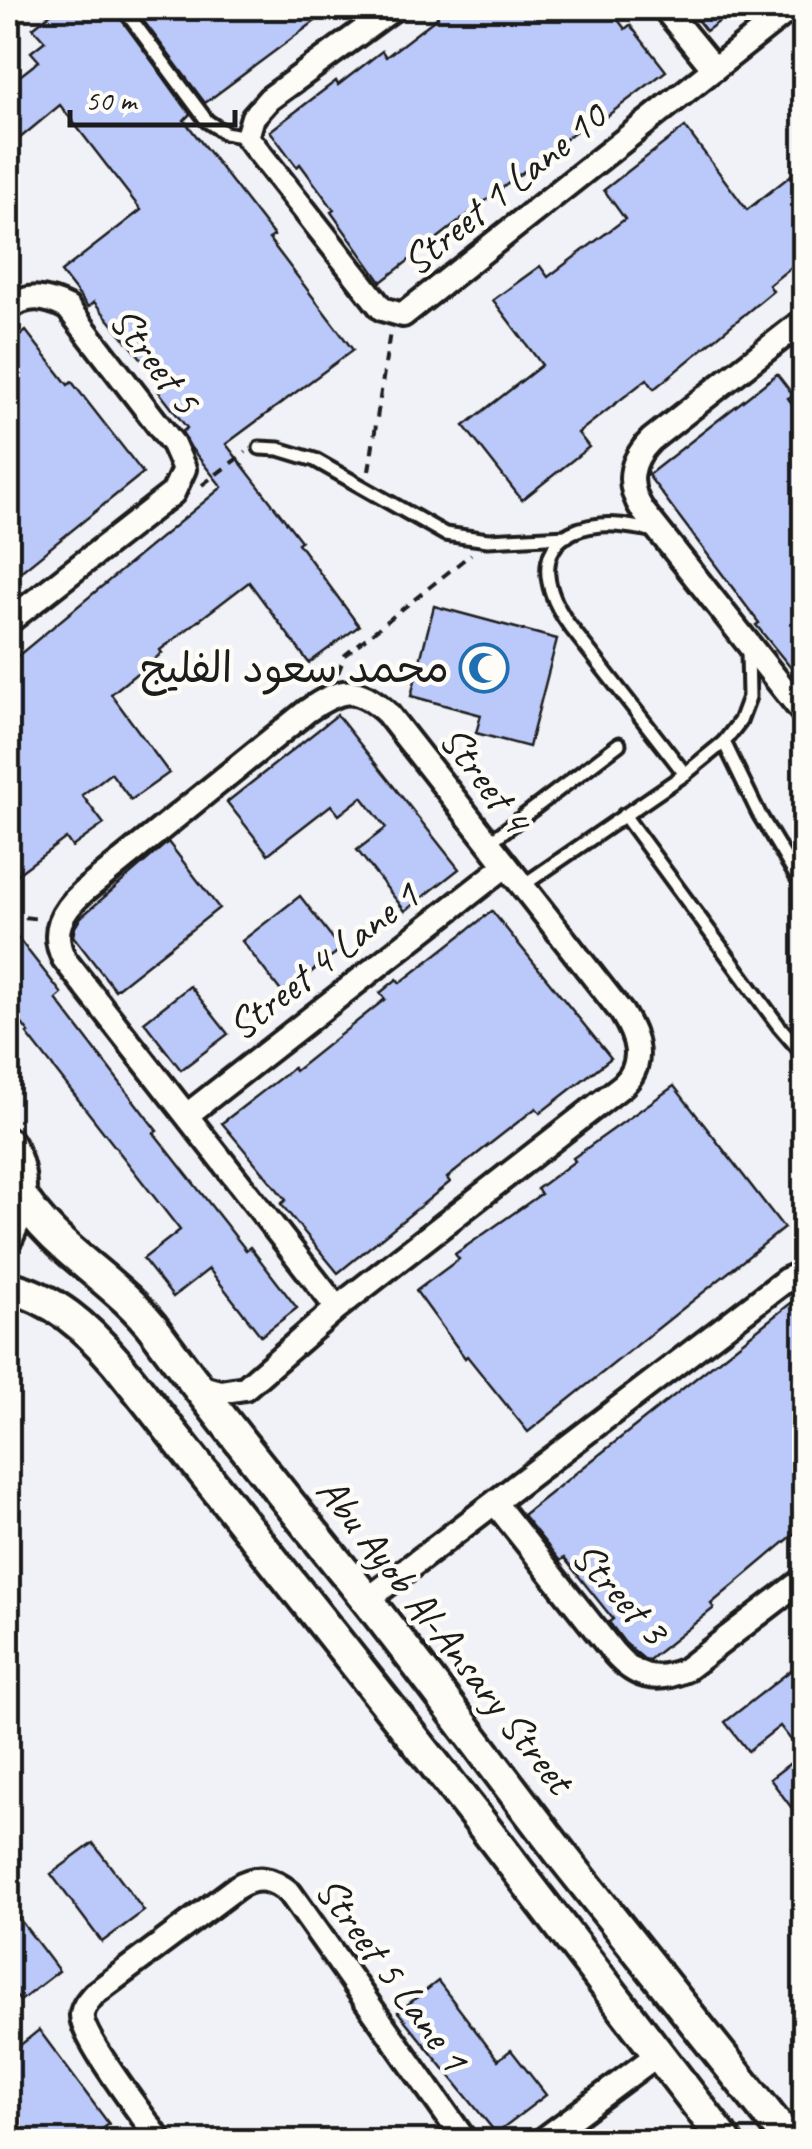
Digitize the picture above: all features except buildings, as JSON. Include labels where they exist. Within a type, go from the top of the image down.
[{"type":"street","points":[[247,137],[253,117],[269,99],[394,8]]},
{"type":"street","points":[[664,8],[714,69]]},
{"type":"street","name":"Street 1 Lane 10","points":[[247,137],[382,309],[403,315],[791,8]]},
{"type":"street","name":"Street 5","points":[[8,309],[20,299],[47,297],[68,308],[172,444],[184,470],[173,493]]},
{"type":"street","points":[[800,334],[658,433],[638,455],[631,474],[633,492],[660,532],[804,714]]},
{"type":"street","points":[[8,622],[173,493]]},
{"type":"street","name":"Street 4","points":[[245,1388],[337,1308],[623,1086],[636,1068],[638,1049],[627,1021],[374,701],[351,692],[329,696]]},
{"type":"street","points":[[329,696],[83,892],[69,906],[56,937],[64,959],[337,1308]]},
{"type":"street","name":"Street 4 Lane 1","points":[[187,1115],[504,866]]},
{"type":"street","points":[[8,1144],[19,1173],[20,1194],[8,1235]]},
{"type":"street","name":"Abu Ayob Al-Ansary Street","points":[[20,1194],[56,1242],[130,1301],[790,2142]]},
{"type":"street","points":[[367,1600],[803,1267]]},
{"type":"street","name":"Abu Ayob Al-Ansary Street","points":[[8,1286],[57,1306],[91,1334],[481,1823],[726,2142]]},
{"type":"street","points":[[195,1385],[220,1392],[245,1388],[237,1412],[235,1438]]},
{"type":"street","name":"Street 3","points":[[495,1503],[614,1653],[636,1674],[647,1678],[672,1676],[685,1670],[804,1578]]},
{"type":"street","points":[[481,1823],[494,1829],[508,1825],[519,1806],[514,1792]]},
{"type":"street","points":[[531,1889],[526,1871],[530,1859],[547,1851],[564,1858]]},
{"type":"street","name":"Street 5 Lane 1","points":[[161,2142],[90,2039],[81,2019],[82,2010],[94,1994],[236,1887],[265,1879],[273,1880],[290,1893],[466,2142]]},
{"type":"street","points":[[540,2142],[657,2055]]},
{"type":"lane","points":[[123,8],[207,121],[226,133],[247,137]]},
{"type":"lane","points":[[260,448],[315,460],[434,530],[488,540],[567,536]]},
{"type":"lane","points":[[660,532],[609,524],[567,536],[556,545],[546,567],[547,581],[558,609],[685,774]]},
{"type":"lane","points":[[521,887],[685,774],[724,742],[740,721],[749,697],[747,642]]},
{"type":"lane","points":[[724,742],[760,814],[804,888]]},
{"type":"lane","points":[[487,844],[619,744]]},
{"type":"lane","points":[[624,816],[804,1055]]},
{"type":"path","points":[[366,490],[393,312]]},
{"type":"path","points":[[173,493],[205,485],[245,452],[260,448]]},
{"type":"path","points":[[329,696],[345,655],[488,540]]},
{"type":"path","points":[[8,919],[38,917],[58,926]]},
{"type":"place","name":"محمد سعود الفليج","points":[[484,668]]}]
